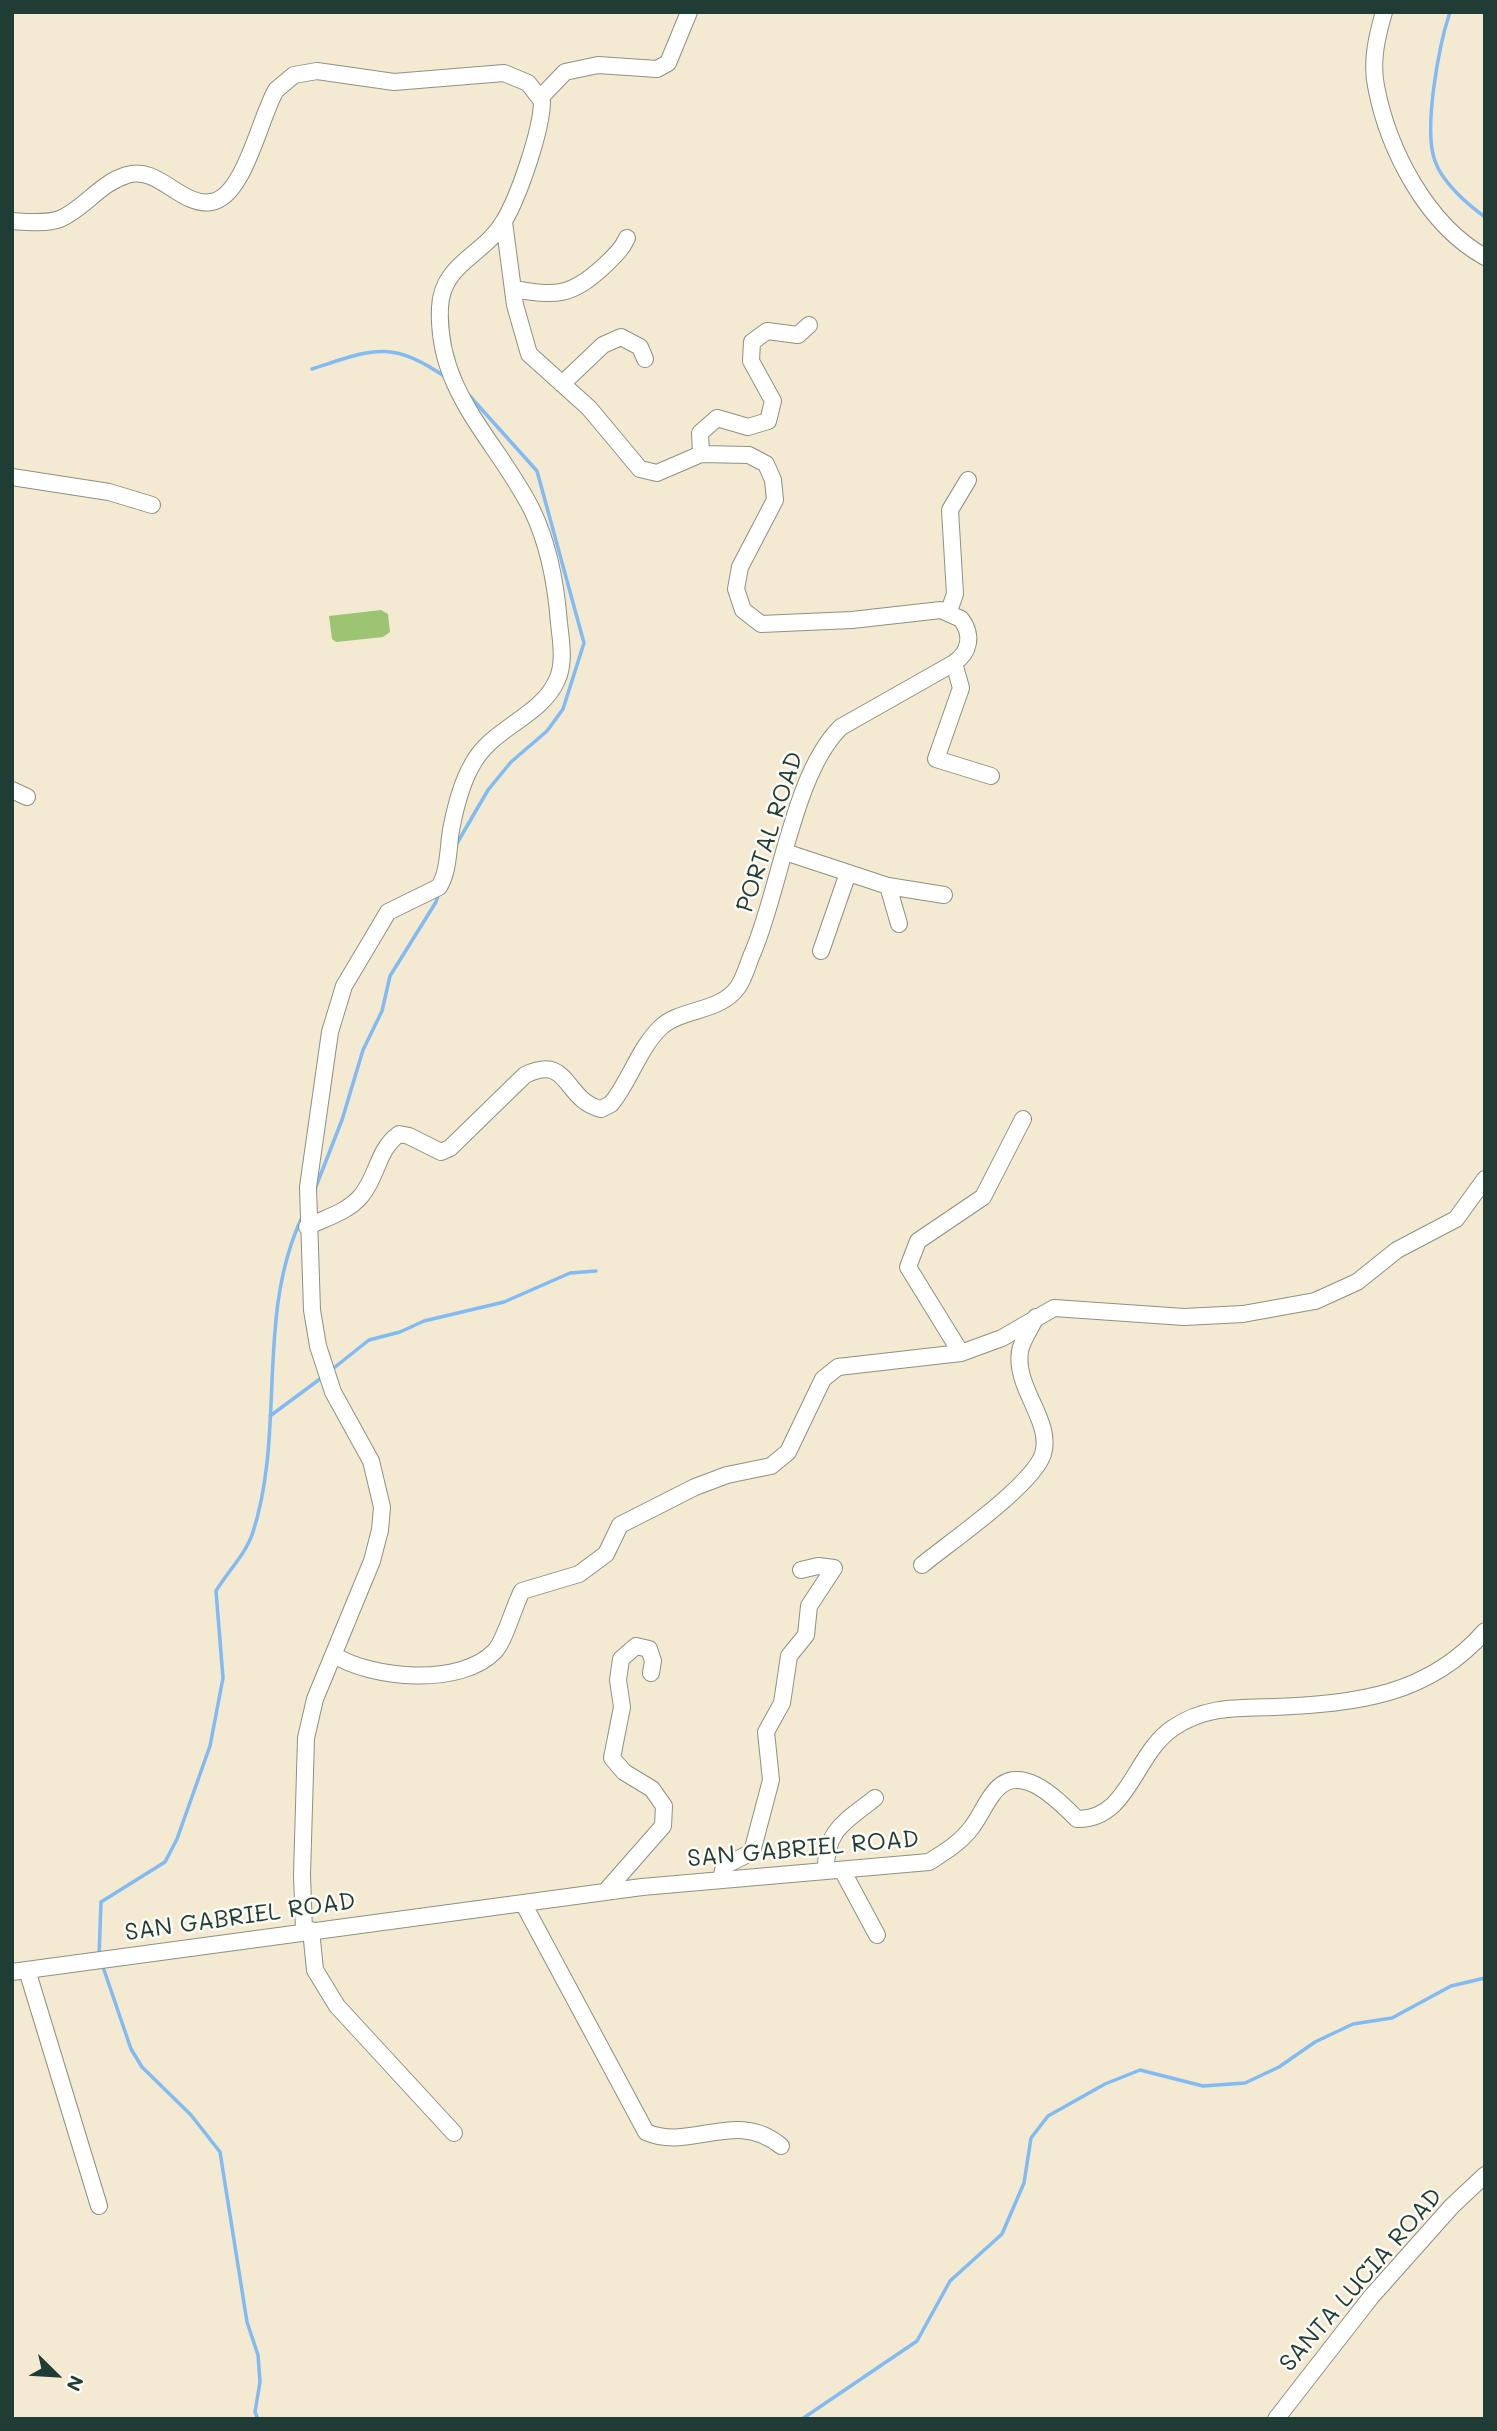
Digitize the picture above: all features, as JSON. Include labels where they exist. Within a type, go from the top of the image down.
[{"type":"street","points":[[541,97],[565,72],[598,65],[657,69],[668,63],[689,12]]},
{"type":"street","points":[[1384,12],[1374,53],[1376,86],[1394,142],[1414,186],[1434,214],[1458,240],[1485,257]]},
{"type":"street","points":[[12,221],[61,218],[108,183],[133,173],[152,177],[202,202],[221,199],[240,177],[276,90],[287,79],[303,73],[327,72],[394,82],[504,73],[528,83],[541,97],[542,116],[537,134],[504,222],[447,279],[441,294],[440,323],[447,371],[488,444],[531,508],[546,544],[558,613],[560,671],[549,693],[490,741],[473,762],[455,813],[441,883],[435,890],[388,912],[344,986],[330,1032],[308,1187],[307,1227],[312,1310],[318,1346],[333,1392],[372,1461],[382,1507],[380,1531],[372,1561],[315,1699],[304,1746],[308,1930],[315,1969],[337,2006],[454,2133]]},
{"type":"street","points":[[504,222],[513,289],[529,354],[589,408],[640,469],[657,474],[701,454],[749,455],[766,464],[774,480],[775,500],[740,567],[736,589],[743,610],[761,624],[948,611],[961,619],[969,634],[966,651],[954,663],[961,688],[936,759],[991,776]]},
{"type":"street","points":[[513,289],[549,295],[581,286],[621,250],[627,238]]},
{"type":"street","points":[[701,454],[699,433],[717,418],[748,427],[768,421],[773,401],[751,361],[752,342],[768,331],[798,335],[809,325]]},
{"type":"street","points":[[562,384],[603,345],[621,338],[640,347],[645,359]]},
{"type":"street","points":[[12,477],[109,492],[152,505]]},
{"type":"street","points":[[948,611],[955,594],[950,510],[968,480]]},
{"type":"street","name":"PORTAL ROAD","points":[[307,1227],[346,1209],[361,1197],[383,1149],[399,1134],[409,1136],[441,1152],[450,1148],[525,1075],[540,1067],[552,1067],[587,1106],[601,1109],[611,1104],[646,1045],[662,1026],[716,1005],[738,988],[758,939],[809,776],[825,741],[841,727],[954,663]]},
{"type":"street","points":[[785,852],[888,886],[944,895]]},
{"type":"street","points":[[821,951],[848,873]]},
{"type":"street","points":[[888,886],[899,924]]},
{"type":"street","points":[[961,1353],[908,1267],[918,1241],[983,1197],[1024,1119]]},
{"type":"street","points":[[334,1655],[372,1670],[401,1675],[441,1675],[465,1670],[495,1650],[522,1591],[579,1574],[606,1554],[620,1525],[695,1486],[727,1475],[772,1466],[788,1452],[823,1379],[838,1367],[961,1353],[1002,1338],[1054,1308],[1184,1317],[1243,1314],[1315,1301],[1357,1282],[1397,1250],[1455,1219],[1485,1179]]},
{"type":"street","points":[[922,1565],[1024,1482],[1044,1453],[1042,1424],[1024,1390],[1020,1352],[1036,1317]]},
{"type":"street","points":[[721,1879],[724,1866],[752,1852],[771,1780],[766,1732],[782,1703],[789,1656],[806,1635],[809,1606],[834,1568],[818,1566],[801,1570]]},
{"type":"street","name":"SAN GABRIEL ROAD","points":[[19,1971],[605,1892],[721,1879],[929,1862],[951,1849],[970,1830],[993,1792],[1010,1780],[1030,1781],[1055,1797],[1077,1819],[1095,1819],[1112,1808],[1152,1746],[1171,1729],[1201,1713],[1228,1707],[1351,1700],[1401,1691],[1468,1650],[1485,1631]]},
{"type":"street","points":[[605,1892],[663,1826],[664,1807],[652,1788],[624,1772],[612,1758],[622,1707],[618,1680],[621,1659],[636,1646],[649,1649],[653,1661],[651,1674]]},
{"type":"street","points":[[875,1798],[838,1828],[825,1849],[834,1870],[877,1935]]},
{"type":"street","points":[[523,1903],[646,2132],[660,2138],[738,2128],[766,2134],[781,2146]]},
{"type":"street","points":[[19,1971],[99,2206]]},
{"type":"street","name":"SANTA LUCIA ROAD","points":[[1276,2419],[1371,2297],[1452,2206],[1485,2175]]},
{"type":"green space","points":[[381,610],[388,614],[390,632],[383,637],[336,642],[332,639],[329,616]]},
{"type":"waterway","points":[[1450,12],[1434,87],[1432,147],[1438,169],[1449,185],[1485,217]]},
{"type":"waterway","points":[[312,369],[351,356],[381,351],[411,357],[447,378]]},
{"type":"waterway","points":[[456,845],[488,790],[511,762],[547,731],[563,709],[584,643],[537,471],[467,393]]},
{"type":"waterway","points":[[315,1189],[342,1120],[363,1050],[382,1011],[390,976],[436,902],[439,892]]},
{"type":"waterway","points":[[99,1957],[101,1902],[165,1862],[177,1839],[210,1746],[223,1678],[216,1591],[250,1540],[263,1493],[280,1292],[288,1253],[303,1215]]},
{"type":"waterway","points":[[330,1371],[369,1340],[400,1332],[424,1321],[504,1302],[570,1273],[596,1271]]},
{"type":"waterway","points":[[270,1416],[324,1376]]},
{"type":"waterway","points":[[102,1964],[131,2049],[142,2067],[191,2115],[220,2152],[247,2322],[258,2355],[260,2382],[255,2412],[258,2419]]},
{"type":"waterway","points":[[802,2419],[917,2341],[950,2281],[1002,2234],[1024,2183],[1031,2138],[1048,2116],[1105,2084],[1140,2070],[1203,2086],[1245,2083],[1279,2067],[1315,2042],[1353,2024],[1392,2018],[1451,1986],[1485,1978]]}]
